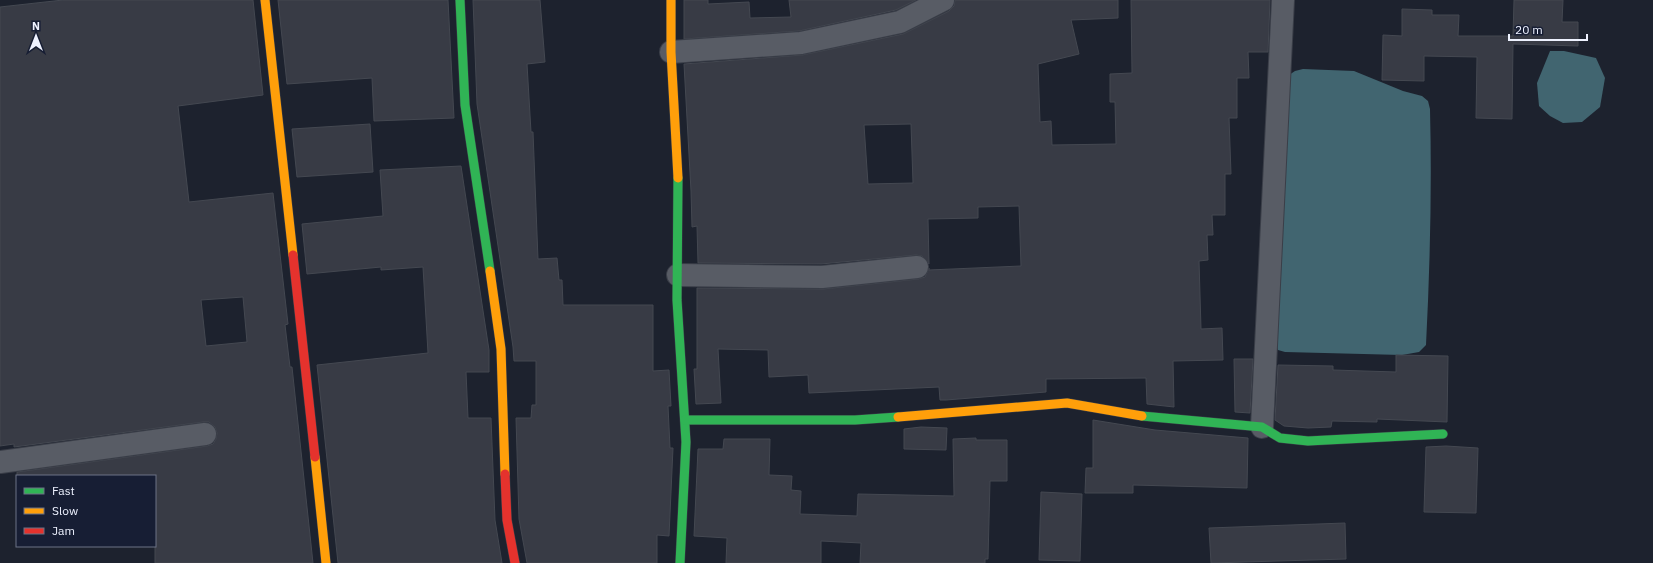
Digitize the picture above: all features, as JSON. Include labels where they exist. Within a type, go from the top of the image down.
[{"type":"street","points":[[265,0],[326,563]]},
{"type":"street","points":[[460,0],[465,105],[500,349],[507,520],[515,563]]},
{"type":"street","points":[[671,0],[671,52],[680,192],[677,300],[686,442],[680,563]]},
{"type":"street","points":[[671,52],[801,43],[900,22],[943,0]]},
{"type":"street","points":[[1262,427],[1283,0]]},
{"type":"street","points":[[678,275],[822,277],[917,267]]},
{"type":"street","points":[[685,420],[855,420],[1067,403],[1156,418],[1262,427],[1280,438],[1302,440],[1443,434]]},
{"type":"street","points":[[0,462],[205,434]]},
{"type":"water","points":[[1550,51],[1564,51],[1596,58],[1605,78],[1600,107],[1582,122],[1563,123],[1550,116],[1539,106],[1537,83]]},
{"type":"water","points":[[1303,69],[1354,71],[1403,91],[1422,96],[1428,101],[1430,109],[1431,168],[1429,286],[1426,345],[1419,352],[1402,355],[1285,352],[1278,350],[1289,75],[1295,71]]},
{"type":"building","points":[[63,0],[253,0],[263,95],[178,106],[189,202],[273,193],[288,324],[285,325],[290,367],[292,367],[313,563],[155,563],[156,475],[17,475],[17,472],[207,446],[213,444],[217,433],[215,427],[209,422],[14,447],[14,444],[0,446],[0,7]],"holes":[[[243,297],[247,342],[206,346],[201,300]]]},
{"type":"building","points":[[278,0],[448,0],[454,118],[374,121],[372,78],[287,84]]},
{"type":"building","points":[[473,0],[540,0],[545,62],[527,64],[531,132],[533,132],[538,259],[557,258],[559,280],[562,280],[563,305],[653,305],[653,371],[669,370],[671,406],[668,406],[670,448],[673,448],[669,536],[657,535],[657,563],[527,563],[519,519],[516,418],[531,418],[532,405],[536,405],[536,361],[514,361],[477,104]]},
{"type":"building","points":[[684,0],[708,0],[708,4],[749,2],[750,18],[791,17],[789,0],[916,0],[896,10],[799,31],[684,39]]},
{"type":"building","points":[[955,0],[1118,0],[1118,18],[1071,20],[1079,54],[1038,64],[1040,122],[1051,121],[1052,145],[1116,144],[1115,102],[1110,102],[1110,74],[1132,73],[1131,0],[1270,0],[1268,52],[1248,52],[1249,78],[1237,78],[1237,118],[1229,118],[1231,174],[1225,174],[1225,215],[1212,215],[1213,235],[1207,235],[1208,260],[1199,261],[1201,329],[1222,328],[1223,360],[1173,361],[1174,407],[1147,404],[1146,378],[1046,379],[1046,392],[946,400],[940,400],[939,387],[809,393],[808,375],[769,377],[768,350],[718,349],[721,403],[696,404],[694,369],[697,369],[697,288],[823,289],[918,279],[925,277],[929,268],[929,270],[1021,266],[1019,206],[978,207],[978,218],[928,219],[929,264],[922,256],[916,255],[821,264],[698,263],[697,226],[692,227],[684,64],[802,55],[903,34],[949,11],[954,6]],"holes":[[[911,124],[913,183],[868,184],[864,125]]]},
{"type":"building","points":[[1514,0],[1563,0],[1562,22],[1578,22],[1578,46],[1513,44],[1512,119],[1476,118],[1477,57],[1424,56],[1424,81],[1382,80],[1383,35],[1402,36],[1402,9],[1432,10],[1432,15],[1459,15],[1458,36],[1513,36]]},
{"type":"building","points":[[370,124],[373,172],[297,177],[292,129]]},
{"type":"building","points":[[461,166],[489,350],[489,372],[466,372],[468,418],[491,418],[495,520],[502,563],[338,563],[317,365],[428,353],[423,267],[381,270],[381,267],[307,274],[302,224],[383,216],[380,170]]},
{"type":"building","points":[[1396,355],[1448,356],[1447,422],[1377,419],[1377,422],[1332,421],[1331,427],[1308,428],[1284,426],[1275,420],[1278,365],[1333,366],[1333,370],[1396,372]]},
{"type":"building","points":[[1234,359],[1253,359],[1250,413],[1235,412]]},
{"type":"building","points":[[1093,420],[1155,430],[1248,438],[1247,488],[1133,485],[1133,493],[1085,493],[1086,468],[1093,468]]},
{"type":"building","points":[[921,427],[947,428],[946,450],[904,449],[904,429]]},
{"type":"building","points":[[976,438],[976,440],[1007,440],[1007,481],[990,481],[988,559],[985,559],[985,563],[860,563],[861,543],[821,541],[821,563],[726,563],[727,538],[694,536],[698,449],[723,449],[724,439],[770,439],[769,475],[792,476],[791,490],[801,491],[800,514],[857,516],[858,494],[954,496],[953,439]]},
{"type":"building","points":[[1446,446],[1478,448],[1476,513],[1424,512],[1426,447]]},
{"type":"building","points":[[1041,492],[1082,494],[1080,561],[1039,560]]},
{"type":"building","points":[[1345,523],[1346,559],[1211,563],[1209,528]]},
{"type":"traffic: fast","points":[[460,0],[465,105],[490,271]]},
{"type":"traffic: fast","points":[[678,178],[677,300],[686,442],[680,563]]},
{"type":"traffic: fast","points":[[1142,416],[1262,427],[1280,438],[1308,441],[1443,434]]},
{"type":"traffic: fast","points":[[685,420],[855,420],[898,417]]},
{"type":"traffic: slow","points":[[265,0],[293,255]]},
{"type":"traffic: slow","points":[[671,0],[671,52],[678,178]]},
{"type":"traffic: slow","points":[[490,271],[501,349],[505,474]]},
{"type":"traffic: slow","points":[[898,417],[1067,403],[1142,416]]},
{"type":"traffic: slow","points":[[315,457],[326,563]]},
{"type":"traffic: jam","points":[[293,255],[315,457]]},
{"type":"traffic: jam","points":[[505,474],[507,520],[515,563]]}]
